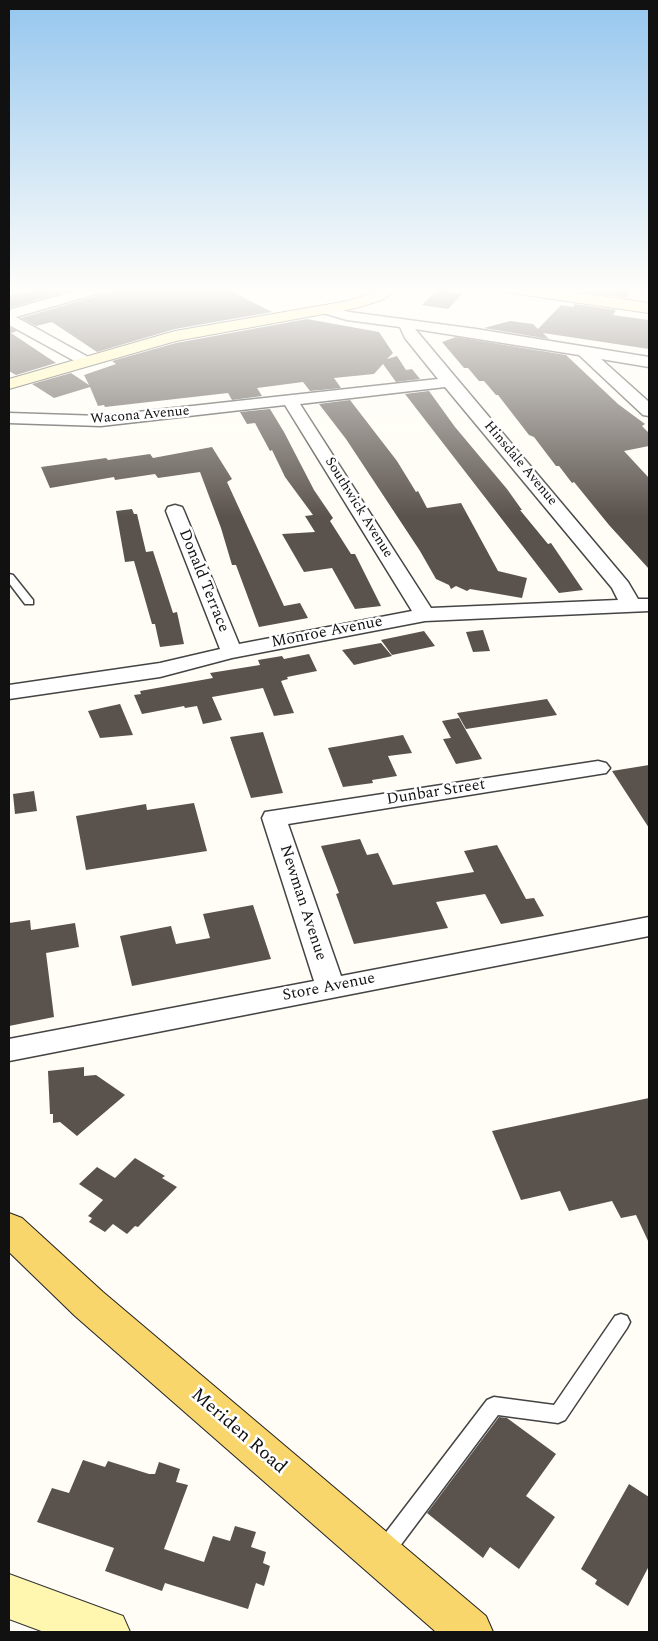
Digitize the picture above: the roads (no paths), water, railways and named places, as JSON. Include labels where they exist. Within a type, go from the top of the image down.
[{"type":"main road","points":[[9,384],[76,364]]},
{"type":"main road","name":"Meriden Road","points":[[9,1229],[89,1304],[470,1632]]},
{"type":"main road","points":[[9,1598],[106,1632]]},
{"type":"street","name":"Hinsdale Avenue","points":[[434,364],[640,606]]},
{"type":"street","points":[[597,364],[649,410]]},
{"type":"street","name":"Wacona Avenue","points":[[9,418],[101,421],[450,382]]},
{"type":"street","name":"Southwick Avenue","points":[[290,401],[426,615]]},
{"type":"street","name":"Donald Terrace","points":[[175,511],[232,652]]},
{"type":"street","name":"Monroe Avenue","points":[[9,692],[160,670],[232,652],[426,615],[640,606]]},
{"type":"street","name":"Dunbar Street","points":[[274,818],[598,768]]},
{"type":"street","name":"Newman Avenue","points":[[274,818],[331,988]]},
{"type":"street","name":"Store Avenue","points":[[9,1050],[649,927]]},
{"type":"lane","points":[[9,577],[29,602]]},
{"type":"lane","points":[[381,1555],[494,1406],[558,1414],[620,1322]]}]
